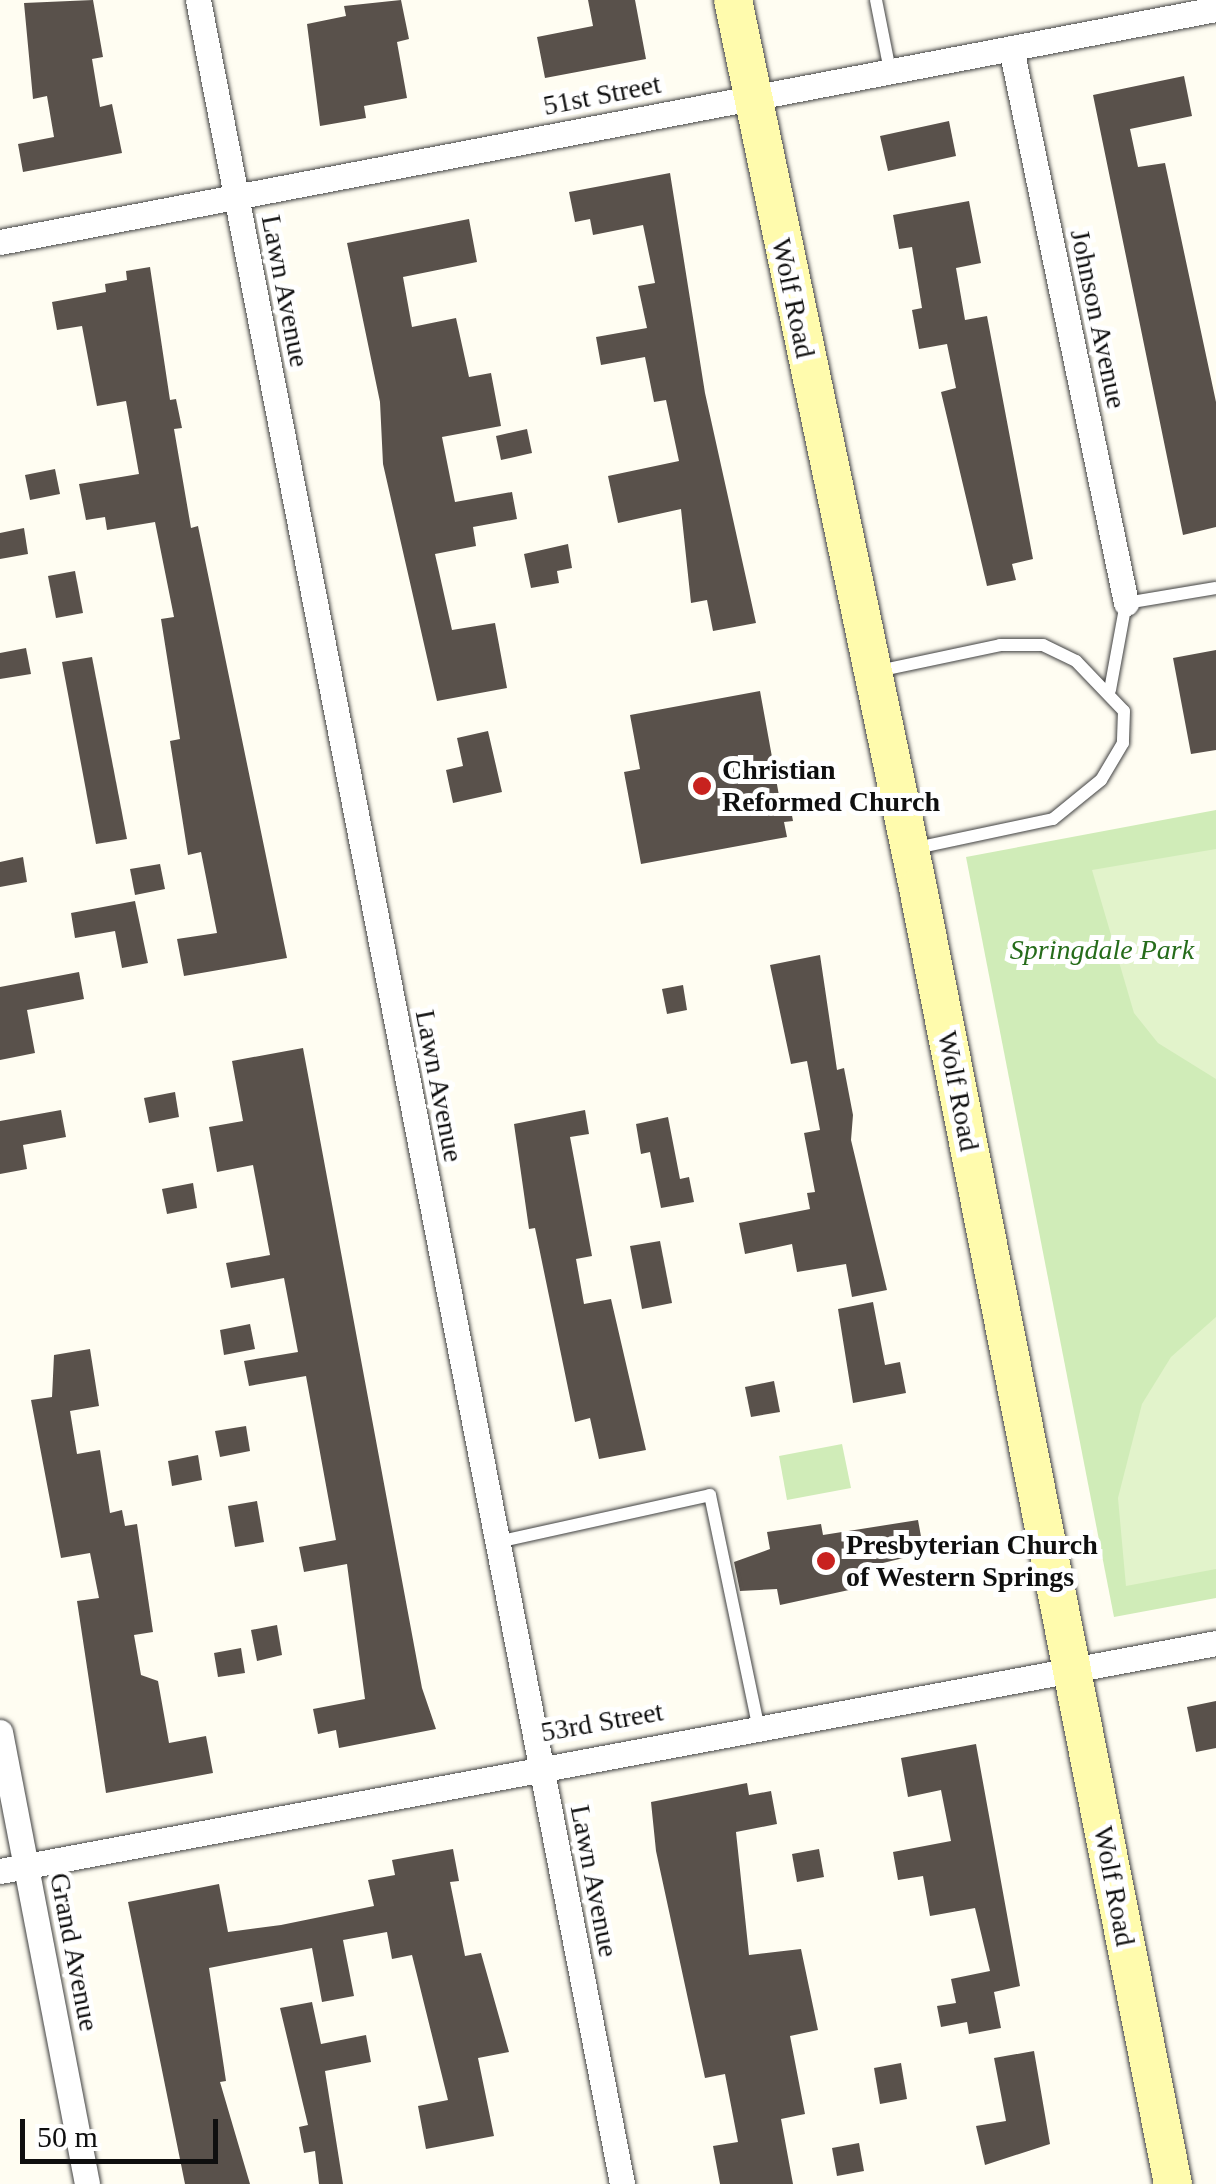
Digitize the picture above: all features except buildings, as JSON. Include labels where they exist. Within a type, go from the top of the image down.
[{"type":"main road","name":"Wolf Road","points":[[733,0],[910,849],[1173,2184]]},
{"type":"street","name":"Lawn Avenue","points":[[198,0],[622,2184]]},
{"type":"street","name":"51st Street","points":[[0,242],[1216,10]]},
{"type":"street","name":"Johnson Avenue","points":[[1011,48],[1126,603]]},
{"type":"street","name":"53rd Street","points":[[0,1872],[541,1764],[1216,1643]]},
{"type":"street","name":"Grand Avenue","points":[[0,1732],[87,2184]]},
{"type":"lane","points":[[876,0],[890,71]]},
{"type":"lane","points":[[1110,690],[1126,603],[1216,588]]},
{"type":"lane","points":[[872,672],[1000,645],[1042,645],[1110,690],[1124,711],[1123,743],[1101,780],[1053,819],[910,849]]},
{"type":"lane","points":[[497,1542],[710,1495],[758,1725]]},
{"type":"green space","name":"Springdale Park","points":[[1216,810],[1216,1598],[1114,1617],[966,857]]},
{"type":"green space","points":[[1216,849],[1216,1079],[1158,1043],[1134,1013],[1092,870]]},
{"type":"green space","points":[[1216,1317],[1216,1569],[1126,1586],[1118,1498],[1142,1404],[1171,1357]]},
{"type":"green space","points":[[842,1444],[851,1488],[787,1500],[779,1456]]},
{"type":"place","name":"Christian Reformed Church","points":[[702,786]]},
{"type":"place","name":"Presbyterian Church of Western Springs","points":[[826,1561]]}]
